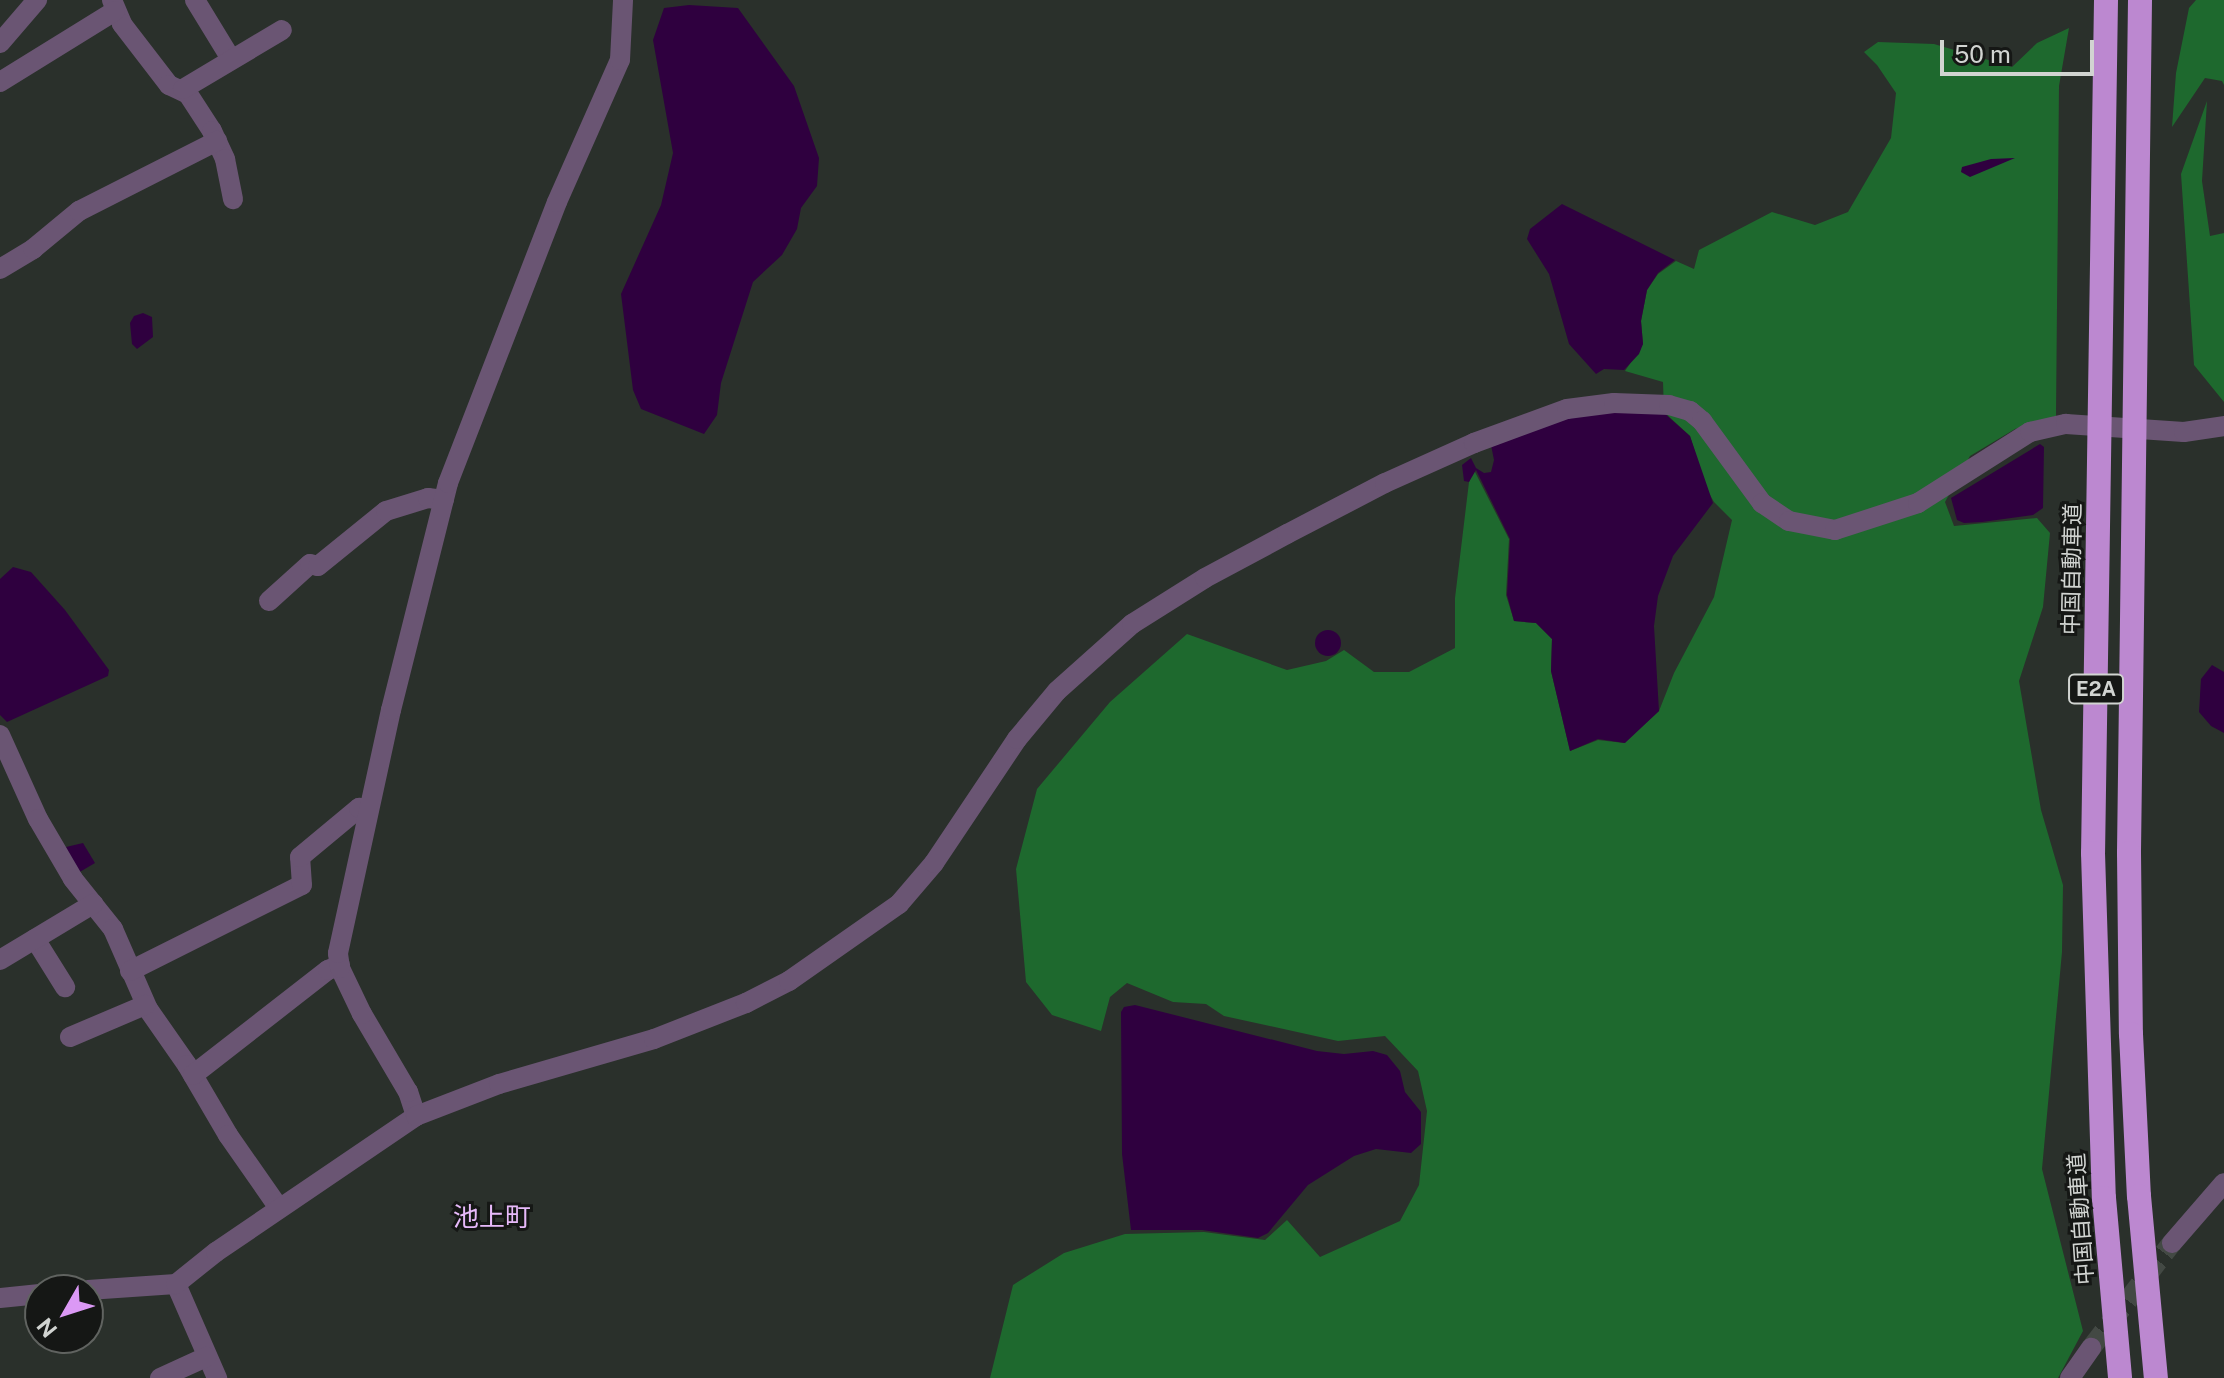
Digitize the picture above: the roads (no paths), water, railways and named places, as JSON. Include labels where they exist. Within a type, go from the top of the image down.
[{"type":"highway","name":"中国自動車道","points":[[2106,0],[2093,853],[2104,1198],[2120,1378]]},
{"type":"highway","name":"E2A","points":[[2140,0],[2129,853],[2131,1019],[2139,1196],[2156,1378]]},
{"type":"street","points":[[0,43],[37,0]]},
{"type":"street","points":[[195,0],[231,59]]},
{"type":"street","points":[[416,1116],[408,1092],[362,1014],[340,965],[338,953],[369,808],[444,500],[469,422],[557,202],[620,60],[623,0]]},
{"type":"street","points":[[0,82],[113,6],[169,85],[183,89],[217,141],[225,159],[233,199]]},
{"type":"street","points":[[183,89],[282,30]]},
{"type":"street","points":[[0,269],[33,249],[79,211],[217,141]]},
{"type":"street","points":[[104,1289],[176,1284],[279,1208],[416,1116],[499,1084],[654,1039],[746,1003],[789,981],[899,904],[934,863],[1017,739],[1057,691],[1132,624],[1205,578],[1287,534],[1385,483],[1474,443],[1567,409],[1614,403],[1669,405],[1690,411],[1702,421],[1762,503],[1789,521],[1835,530],[1918,503],[2030,432],[2066,424],[2184,432],[2224,426]]},
{"type":"street","points":[[269,601],[310,564],[318,566],[386,511],[428,498],[444,500]]},
{"type":"street","points":[[0,735],[38,819],[73,879],[113,929],[145,1005],[279,1208]]},
{"type":"street","points":[[130,971],[302,885],[300,857],[359,808],[369,808]]},
{"type":"street","points":[[0,960],[93,904]]},
{"type":"street","points":[[35,939],[65,987]]},
{"type":"street","points":[[193,1075],[328,970],[340,965]]},
{"type":"street","points":[[70,1037],[145,1005]]},
{"type":"street","points":[[2172,1243],[2224,1183]]},
{"type":"street","points":[[176,1284],[217,1378]]},
{"type":"street","points":[[0,1298],[24,1296]]},
{"type":"street","points":[[2070,1378],[2091,1348]]},
{"type":"street","points":[[160,1378],[206,1357]]},
{"type":"tunnel","points":[[2091,1348],[2172,1243]]},
{"type":"district","name":"池上町","points":[[492,1217]]}]
